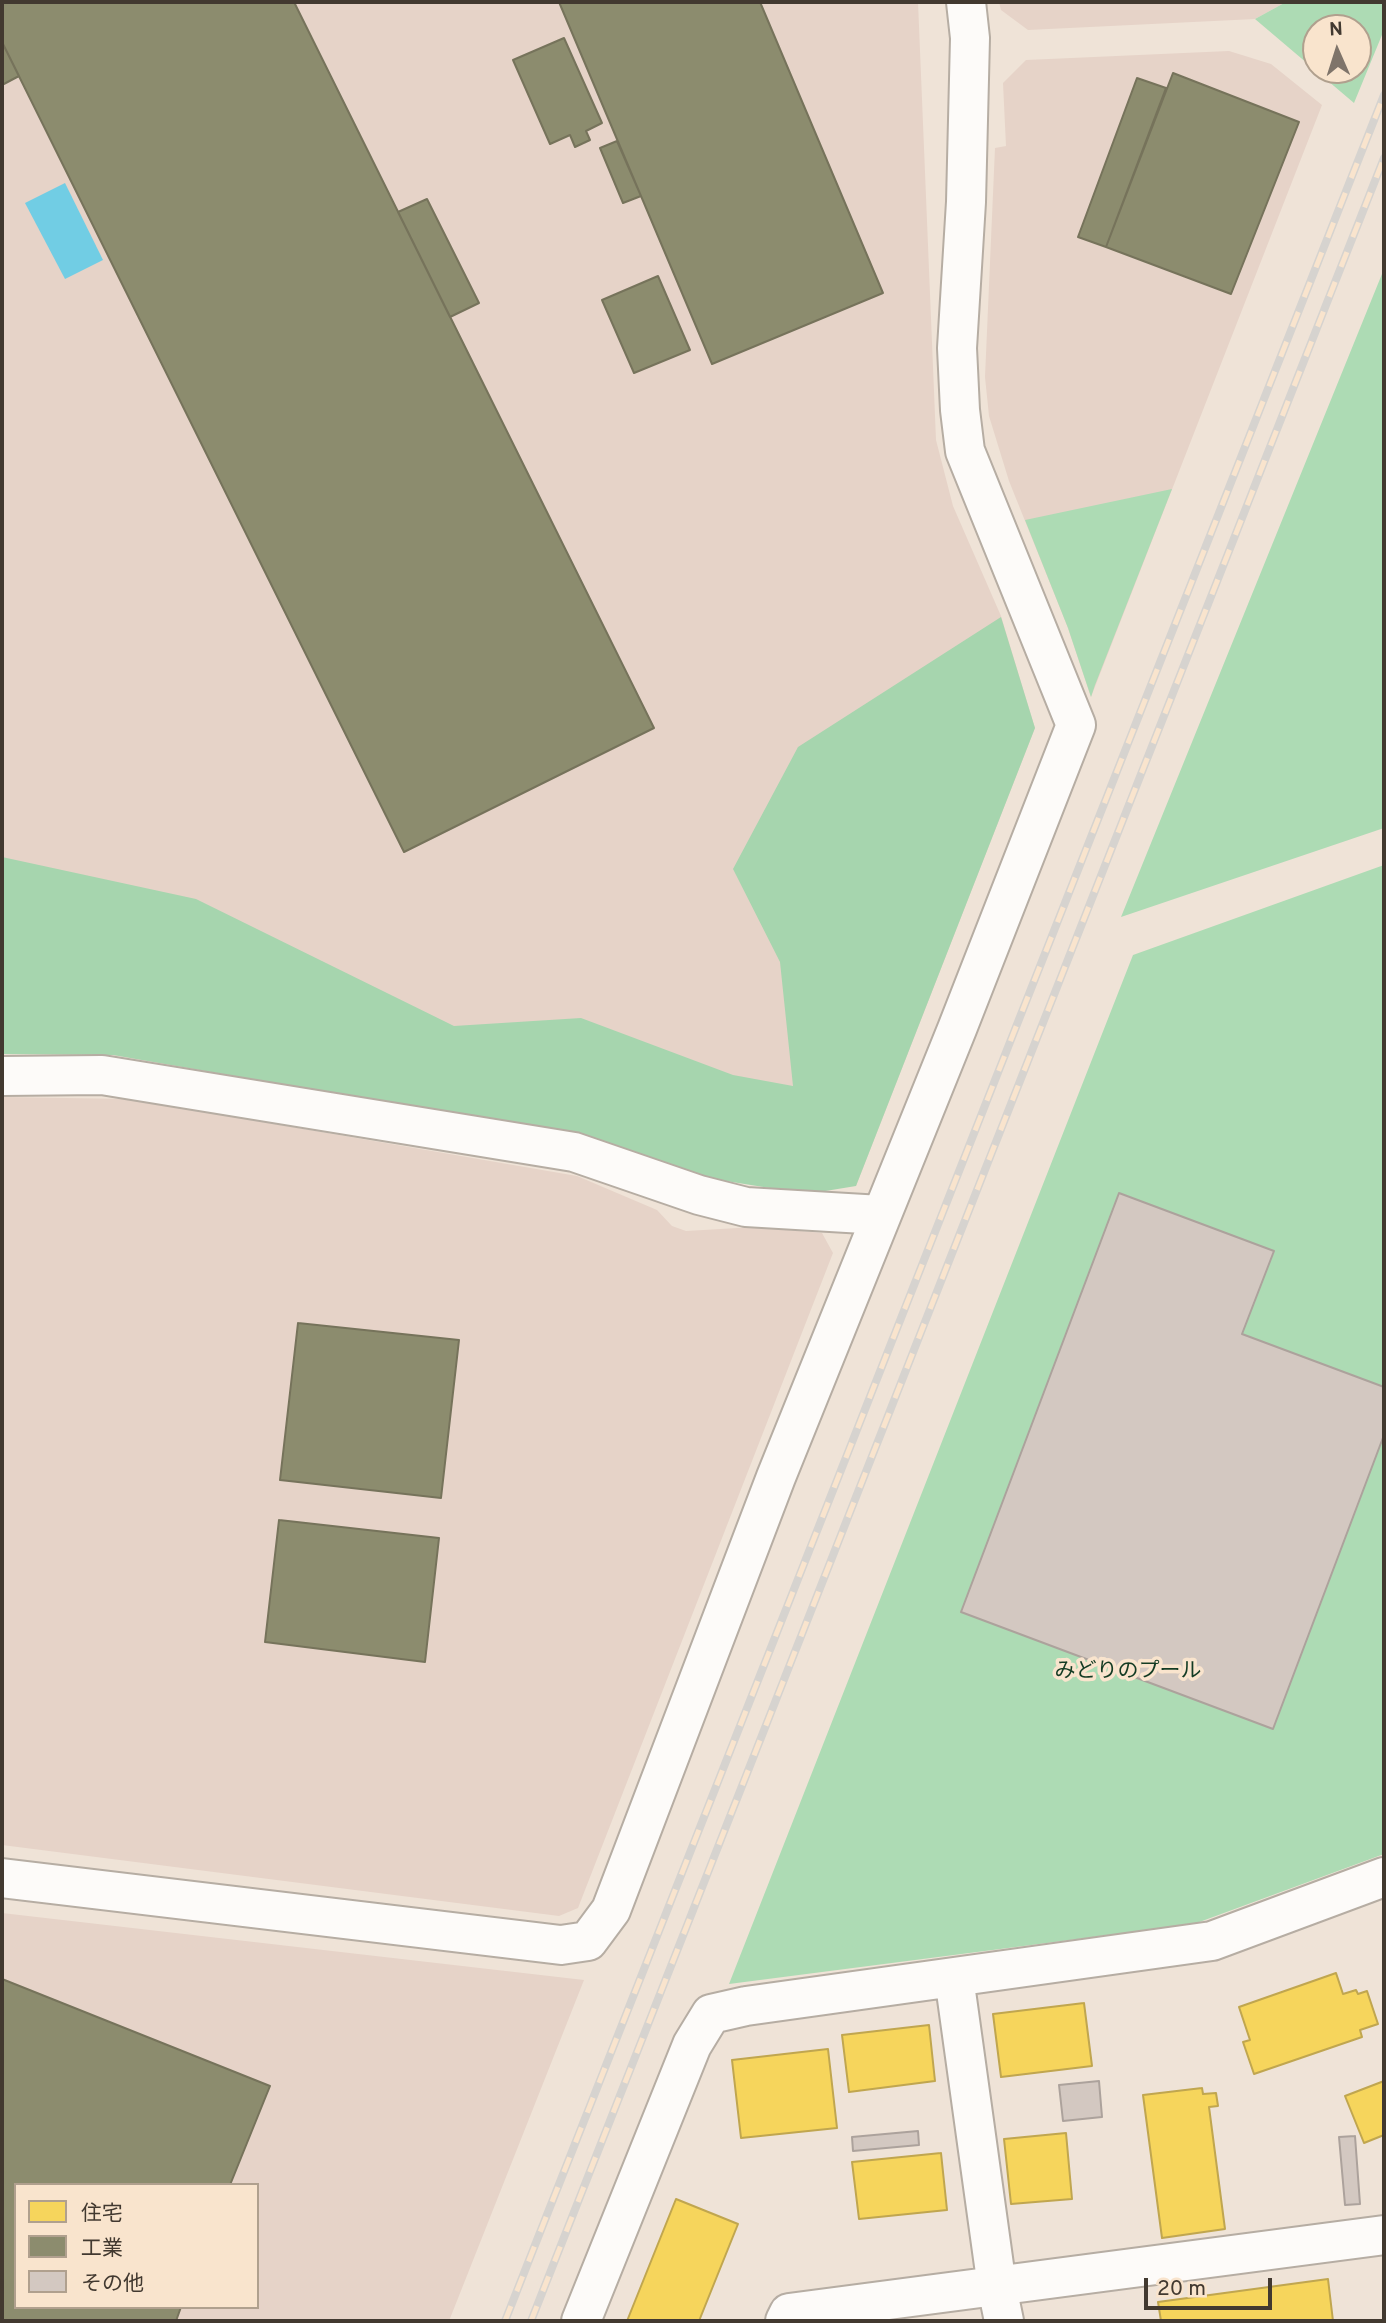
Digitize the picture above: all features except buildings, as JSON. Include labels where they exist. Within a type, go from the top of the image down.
[{"type":"street","points":[[2,1878],[561,1945],[588,1941],[611,1910],[776,1477],[957,1029],[1076,725],[965,451],[957,348],[967,189],[970,38],[966,2]]},
{"type":"street","points":[[2,1076],[102,1074],[575,1152],[699,1195],[746,1207],[881,1215]]},
{"type":"street","points":[[581,2321],[692,2045],[711,2014],[746,2006],[1212,1941],[1384,1877]]},
{"type":"street","points":[[954,1977],[1000,2304]]},
{"type":"street","points":[[785,2321],[789,2312],[1000,2304],[1384,2235]]},
{"type":"shaded area","points":[[2,2],[918,2],[936,440],[953,506],[1001,616],[1035,728],[856,1186],[113,1055],[2,1054]]},
{"type":"shaded area","points":[[999,2],[1286,2],[1255,19],[1028,30],[1001,10]]},
{"type":"shaded area","points":[[1229,51],[1271,64],[1322,105],[1091,697],[1068,628],[1009,481],[989,416],[985,377],[995,148],[1006,146],[1003,83],[1026,60]]},
{"type":"shaded area","points":[[2,1097],[130,1099],[577,1176],[657,1210],[672,1226],[686,1231],[755,1227],[822,1233],[833,1253],[578,1908],[559,1916],[2,1845]]},
{"type":"shaded area","points":[[2,1913],[584,1980],[449,2321],[2,2321]]},
{"type":"green space","points":[[1286,2],[1384,2],[1384,30],[1372,59],[1372,14],[1302,14],[1302,59],[1255,19]]},
{"type":"green space","points":[[1332,84],[1362,84],[1354,103]]},
{"type":"green space","points":[[1384,269],[1384,828],[1121,917]]},
{"type":"green space","points":[[1172,489],[1091,697],[1068,628],[1025,520]]},
{"type":"green space","points":[[1001,617],[1035,728],[856,1186],[807,1194],[701,1177],[582,1136],[113,1055],[2,1054],[2,857],[196,899],[454,1026],[581,1018],[733,1075],[793,1086],[780,962],[733,869],[798,747]]},
{"type":"green space","name":"みどりのプール","points":[[1384,865],[1384,1854],[1194,1924],[729,1984],[1133,955]]},
{"type":"water","points":[[65,183],[103,260],[65,279],[25,203]]},
{"type":"railway","points":[[505,2321],[1384,95]]},
{"type":"railway","points":[[531,2321],[1384,158]]}]
